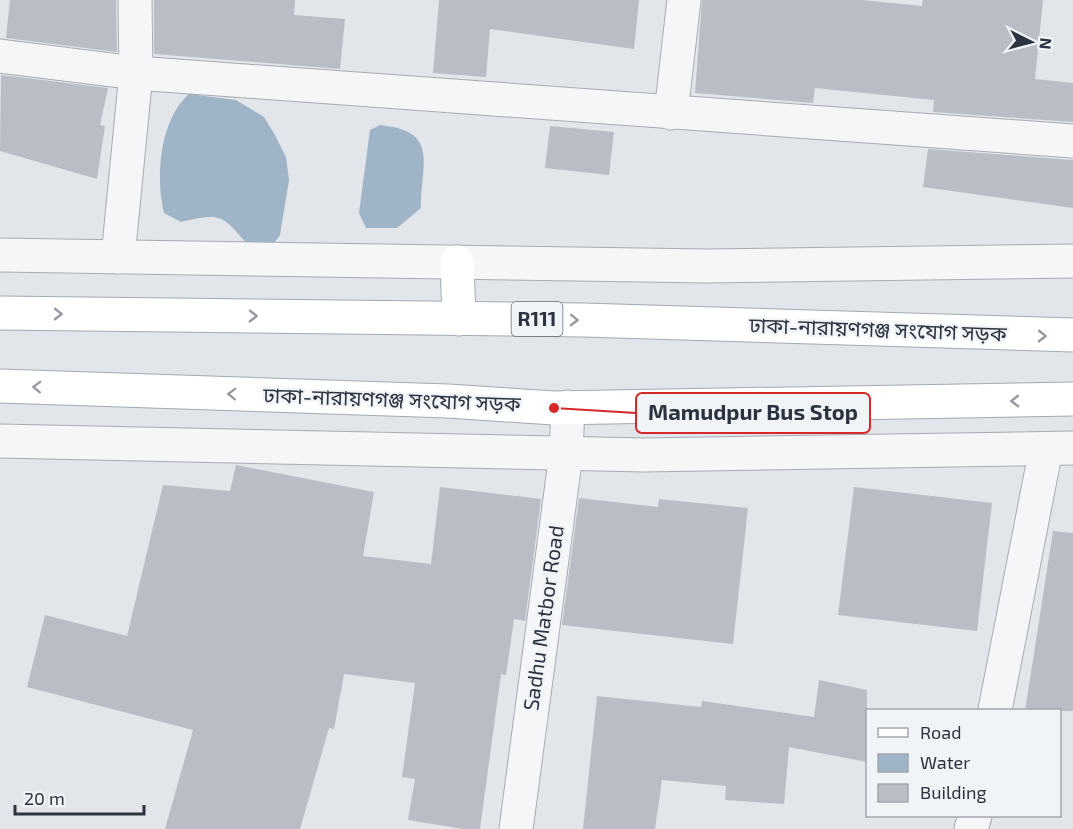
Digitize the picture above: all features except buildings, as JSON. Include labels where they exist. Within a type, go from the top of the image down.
[{"type":"main road","points":[[457,262],[459,319]]},
{"type":"main road","name":"ঢাকা-নারায়ণগঞ্জ সংযোগ সড়ক","points":[[0,313],[584,320],[1073,335]]},
{"type":"main road","name":"ঢাকা-নারায়ণগঞ্জ সংযোগ সড়ক","points":[[0,386],[568,407],[1073,399]]},
{"type":"street","points":[[118,257],[136,73],[135,0]]},
{"type":"street","points":[[670,113],[684,0]]},
{"type":"street","points":[[0,56],[136,73],[1073,141]]},
{"type":"street","points":[[0,255],[707,266],[1073,261]]},
{"type":"street","name":"Sadhu Matbor Road","points":[[516,829],[566,454],[568,407]]},
{"type":"street","points":[[0,441],[644,455],[1059,449],[995,709]]},
{"type":"water","points":[[189,94],[236,100],[264,117],[275,135],[286,157],[289,180],[280,235],[272,246],[250,247],[221,219],[206,217],[181,222],[164,213],[160,183],[162,149],[172,118],[179,105]]},
{"type":"water","points":[[380,125],[399,128],[412,134],[419,142],[423,152],[421,208],[397,228],[366,228],[359,213],[370,130]]},
{"type":"place","name":"Mamudpur Bus Stop","points":[[554,408]]}]
